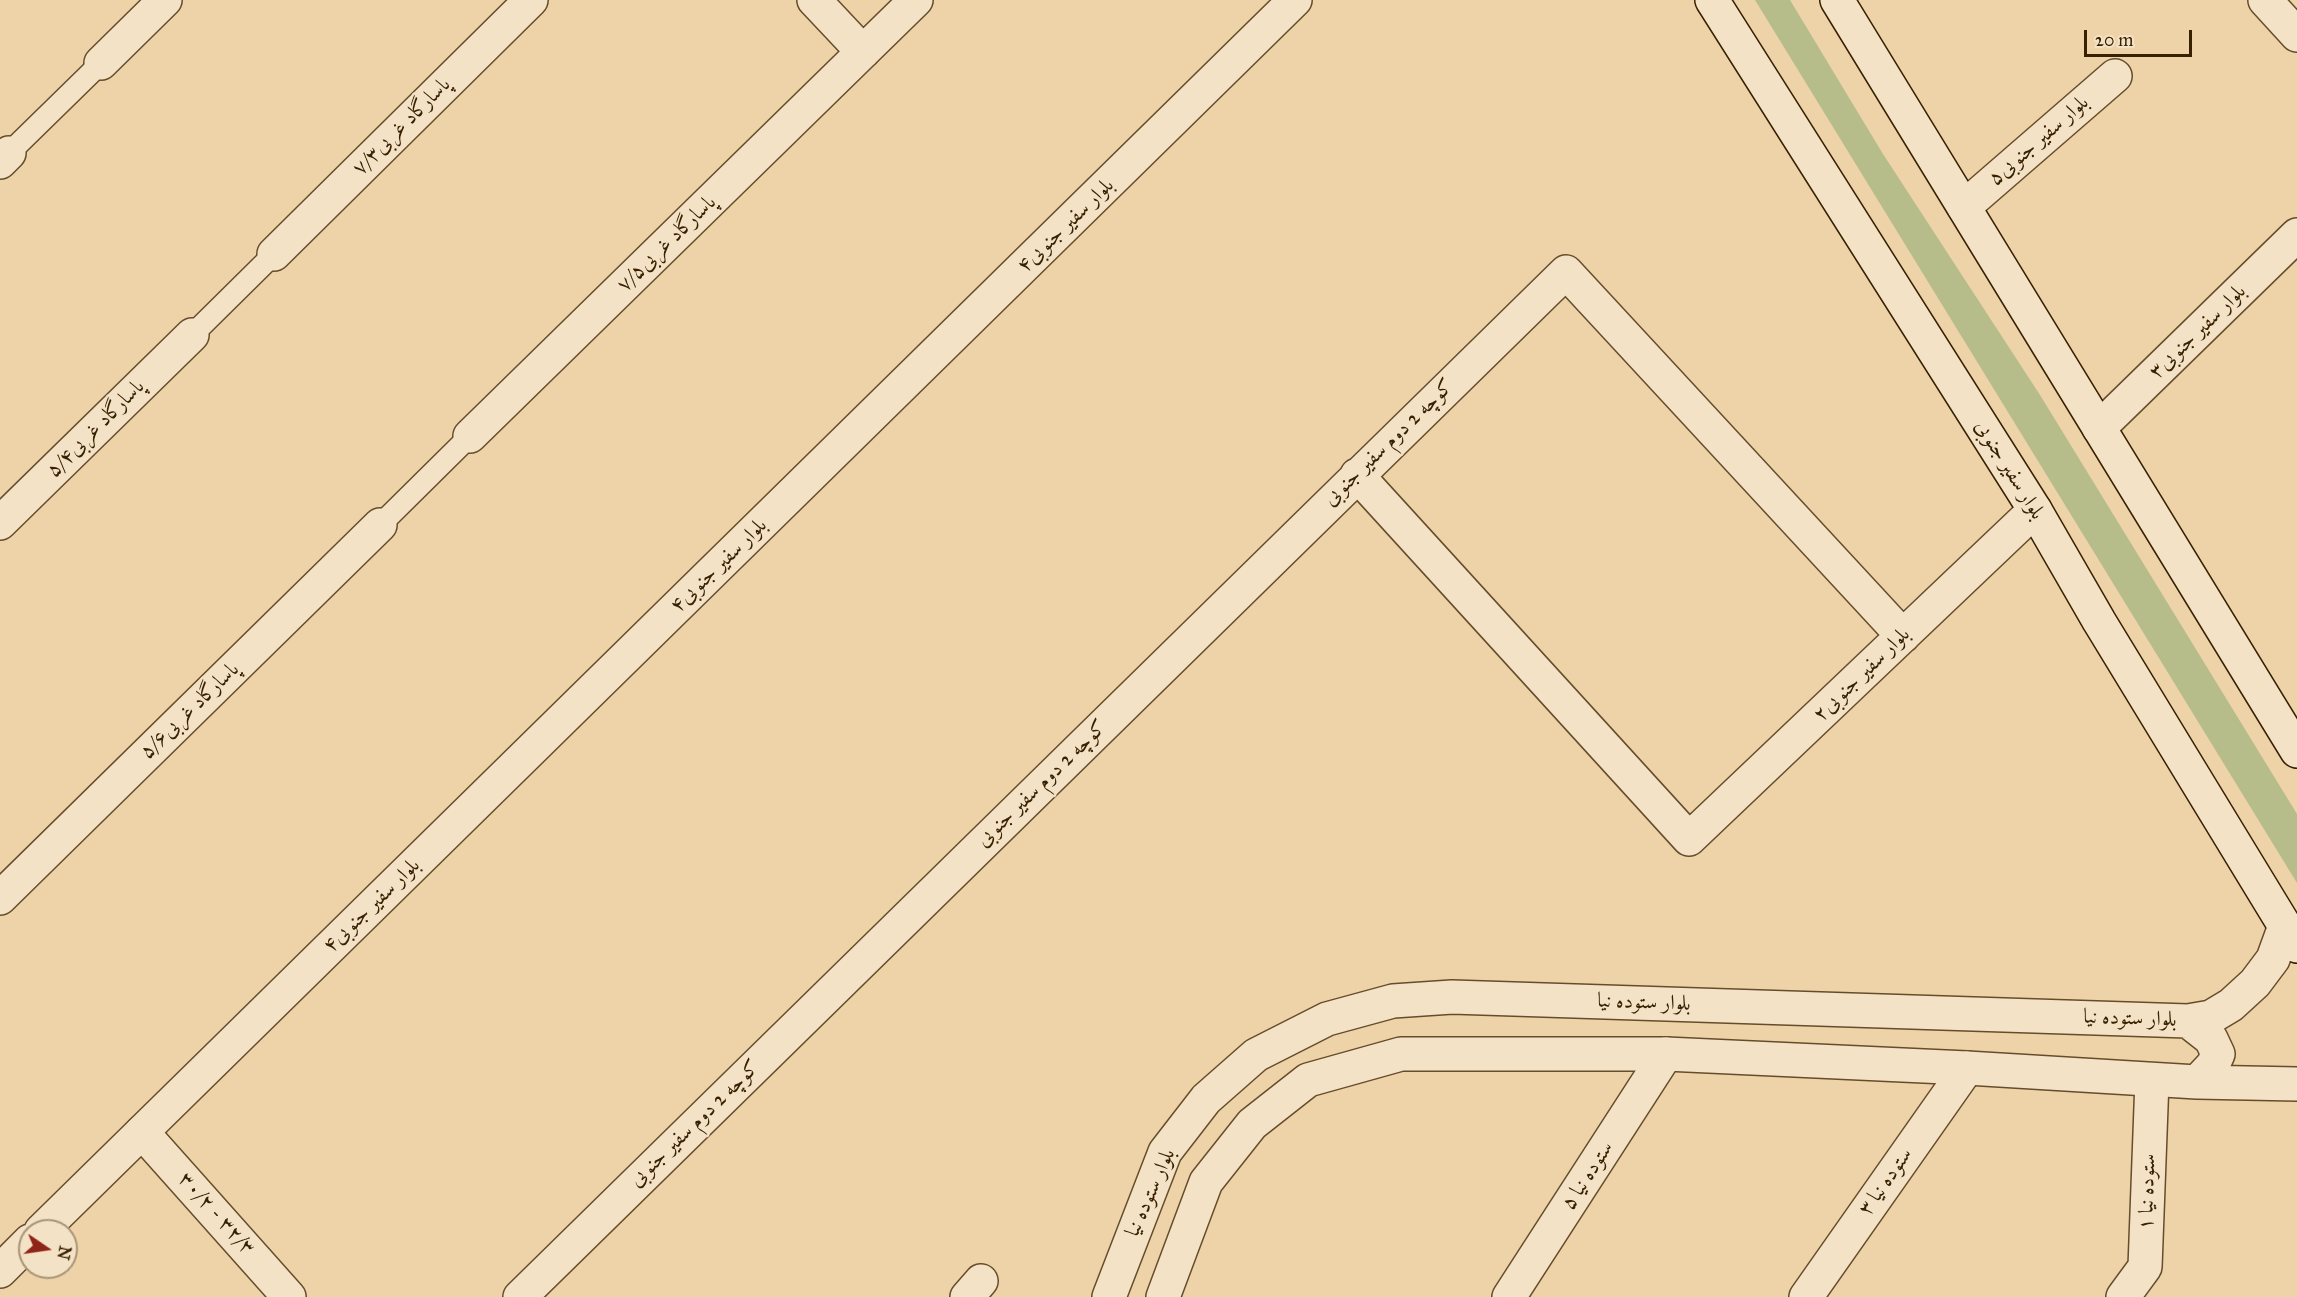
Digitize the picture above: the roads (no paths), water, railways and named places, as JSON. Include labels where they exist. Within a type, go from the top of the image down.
[{"type":"street","points":[[101,63],[165,0]]},
{"type":"street","name":"پاسارگاد غربی۷/۳","points":[[273,254],[531,0]]},
{"type":"street","points":[[814,0],[863,52]]},
{"type":"street","name":"پاسارگاد غربی۷/۵","points":[[470,436],[916,0]]},
{"type":"street","name":"بلوار سفیر جنوبی۴","points":[[53,1219],[1295,0]]},
{"type":"street","name":"بلوار سفیر جنوبی","points":[[1712,0],[2034,510],[2291,936]]},
{"type":"street","points":[[1837,0],[2099,428],[2287,719],[2297,751]]},
{"type":"street","points":[[2265,0],[2297,35]]},
{"type":"street","name":"بلوار سفیر جنوبی۵","points":[[1964,207],[2115,76]]},
{"type":"street","name":"بلوار سفیر جنوبی۳","points":[[2099,428],[2297,236]]},
{"type":"street","name":"کوچه 2 دوم سفیر جنوبی","points":[[520,1297],[1566,272],[1903,636]]},
{"type":"street","name":"پاسارگاد غربی۵/۴","points":[[0,524],[192,335]]},
{"type":"street","name":"بلوار سفیر جنوبی۲","points":[[1357,475],[1689,839],[2034,510]]},
{"type":"street","name":"پاسارگاد غربی۵/۶","points":[[0,898],[380,525]]},
{"type":"street","name":"بلوار ستوده نیا","points":[[1108,1297],[1165,1152],[1206,1099],[1256,1054],[1327,1019],[1393,1001],[1452,996],[2188,1021],[2211,1017],[2231,1005],[2255,983],[2291,936]]},
{"type":"street","points":[[2188,1021],[2211,1039],[2218,1054],[2213,1065],[2197,1082]]},
{"type":"street","points":[[1163,1297],[1206,1182],[1252,1124],[1308,1080],[1401,1054],[1666,1054],[1967,1068],[2152,1080],[2297,1084]]},
{"type":"street","name":"ستوده نیا ۵","points":[[1509,1297],[1666,1054]]},
{"type":"street","name":"ستوده نیا ۳","points":[[1806,1297],[1967,1068]]},
{"type":"street","name":"ستوده نیا ۱","points":[[2123,1297],[2145,1267],[2152,1080]]},
{"type":"street","name":"۳۰/۲ - ۳۲/۳","points":[[142,1132],[289,1297]]},
{"type":"street","points":[[0,1271],[18,1254]]},
{"type":"lane","points":[[4,157],[101,63]]},
{"type":"lane","points":[[192,335],[273,254]]},
{"type":"lane","points":[[380,525],[470,436]]}]
